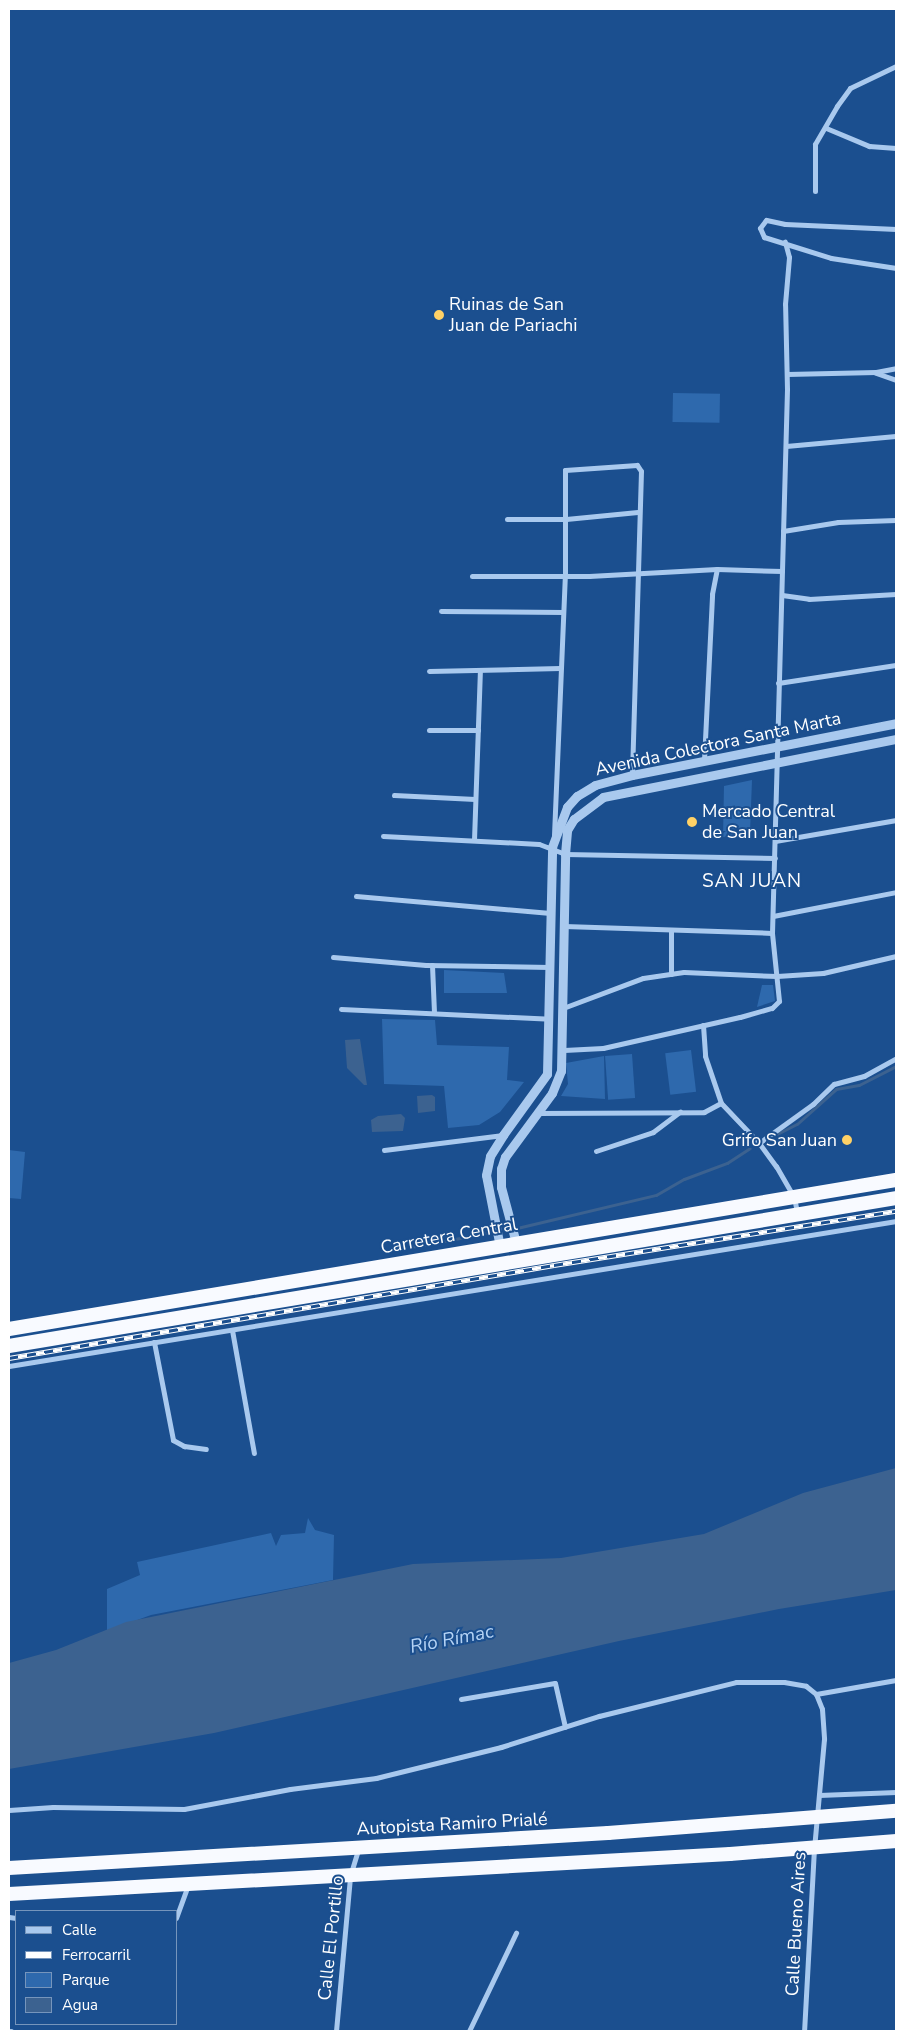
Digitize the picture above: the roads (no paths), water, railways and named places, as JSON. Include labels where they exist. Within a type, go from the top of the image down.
[{"type":"highway","name":"Carretera Central","points":[[9,1329],[896,1180]]},
{"type":"highway","name":"Carretera Central","points":[[9,1346],[896,1198]]},
{"type":"highway","points":[[306,1279],[309,1296]]},
{"type":"highway","name":"Autopista Ramiro Prialé","points":[[9,1868],[816,1819],[896,1811]]},
{"type":"highway","points":[[9,1894],[189,1882],[350,1876],[814,1848],[896,1840]]},
{"type":"street","points":[[815,191],[815,144],[826,128],[837,106],[850,88],[896,66]]},
{"type":"street","points":[[826,128],[869,146],[896,148]]},
{"type":"street","points":[[896,229],[874,230],[766,220],[762,222],[760,233],[764,237],[786,242],[831,258],[896,268]]},
{"type":"street","points":[[564,1050],[602,1048],[772,1008],[779,1001],[772,933],[775,858],[775,746],[786,446],[787,374],[785,304],[789,257],[786,242]]},
{"type":"street","points":[[787,374],[876,372],[896,368]]},
{"type":"street","points":[[876,372],[896,380]]},
{"type":"street","points":[[786,446],[896,436]]},
{"type":"street","points":[[554,837],[565,576],[565,470],[637,464],[641,471],[638,512],[639,572],[632,775]]},
{"type":"street","points":[[507,518],[566,519],[638,512]]},
{"type":"street","points":[[783,531],[838,522],[896,520]]},
{"type":"street","points":[[472,576],[565,576],[717,569],[782,571]]},
{"type":"street","points":[[704,760],[712,594],[717,569]]},
{"type":"street","points":[[782,595],[809,600],[896,594]]},
{"type":"street","points":[[442,611],[563,612]]},
{"type":"street","points":[[778,683],[896,665]]},
{"type":"street","points":[[429,671],[480,672],[560,668]]},
{"type":"street","points":[[474,840],[480,672]]},
{"type":"street","name":"Avenida Colectora Santa Marta","points":[[500,1247],[486,1175],[490,1156],[502,1136],[548,1074],[552,847],[554,837],[567,807],[577,796],[595,785],[632,775],[896,723]]},
{"type":"street","points":[[429,730],[478,730]]},
{"type":"street","name":"Avenida Colectora Santa Marta","points":[[516,1243],[501,1187],[501,1169],[505,1157],[558,1081],[564,1050],[565,854],[567,830],[574,819],[603,797],[896,739]]},
{"type":"street","points":[[394,795],[475,799]]},
{"type":"street","points":[[775,841],[896,820]]},
{"type":"street","points":[[383,836],[474,840],[552,847],[565,854],[775,858]]},
{"type":"street","points":[[773,916],[896,892]]},
{"type":"street","points":[[356,896],[550,913]]},
{"type":"street","points":[[564,926],[772,933]]},
{"type":"street","points":[[671,931],[671,974]]},
{"type":"street","points":[[563,1008],[643,978],[671,974],[777,976],[823,973],[896,956]]},
{"type":"street","points":[[333,957],[432,965],[550,967]]},
{"type":"street","points":[[432,965],[434,1012]]},
{"type":"street","points":[[342,1008],[550,1019]]},
{"type":"street","points":[[703,1024],[705,1056],[721,1103],[759,1143],[794,1197],[797,1214]]},
{"type":"street","points":[[759,1143],[813,1104],[834,1084],[864,1076],[896,1058]]},
{"type":"street","points":[[537,1113],[704,1112],[721,1103]]},
{"type":"street","points":[[596,1151],[653,1132],[680,1112]]},
{"type":"street","points":[[384,1150],[502,1136]]},
{"type":"street","points":[[9,1366],[896,1221]]},
{"type":"street","points":[[232,1330],[254,1453]]},
{"type":"street","points":[[154,1342],[173,1440],[184,1446],[206,1449]]},
{"type":"street","points":[[9,1810],[53,1807],[184,1808],[290,1788],[376,1778],[501,1748],[565,1727],[736,1682],[784,1682],[806,1686],[816,1694],[896,1680]]},
{"type":"street","points":[[461,1700],[555,1683],[565,1727]]},
{"type":"street","name":"Calle Bueno Aires","points":[[804,2031],[814,1848],[824,1724],[816,1694]]},
{"type":"street","points":[[819,1795],[896,1792]]},
{"type":"street","name":"Calle El Portillo","points":[[336,2031],[350,1876],[358,1848]]},
{"type":"street","points":[[178,1912],[189,1882]]},
{"type":"street","points":[[469,2031],[516,1933]]},
{"type":"water","points":[[360,1039],[367,1085],[364,1085],[347,1068],[345,1040]]},
{"type":"water","points":[[432,1095],[435,1097],[435,1111],[418,1113],[417,1096]]},
{"type":"water","points":[[401,1114],[405,1118],[403,1131],[372,1132],[371,1120],[378,1116]]},
{"type":"water","name":"Río Rímac","points":[[896,1468],[896,1590],[779,1609],[619,1641],[214,1733],[9,1769],[9,1663],[56,1650],[126,1622],[413,1564],[561,1558],[704,1534],[803,1493]]},
{"type":"waterway","points":[[777,1134],[797,1124],[836,1089],[859,1085],[896,1066]]},
{"type":"waterway","points":[[517,1228],[656,1195],[684,1179],[727,1163],[750,1148]]},
{"type":"waterway","points":[[444,1241],[486,1233]]},
{"type":"waterway","points":[[410,1247],[434,1243]]},
{"type":"railway","points":[[9,1358],[554,1265],[896,1211]]},
{"type":"place","name":"Ruinas de San Juan de Pariachi","points":[[439,315]]},
{"type":"place","name":"Mercado Central de San Juan","points":[[692,822]]},
{"type":"place","name":"Grifo San Juan","points":[[847,1140]]},
{"type":"district","name":"SAN JUAN","points":[[752,882]]}]
